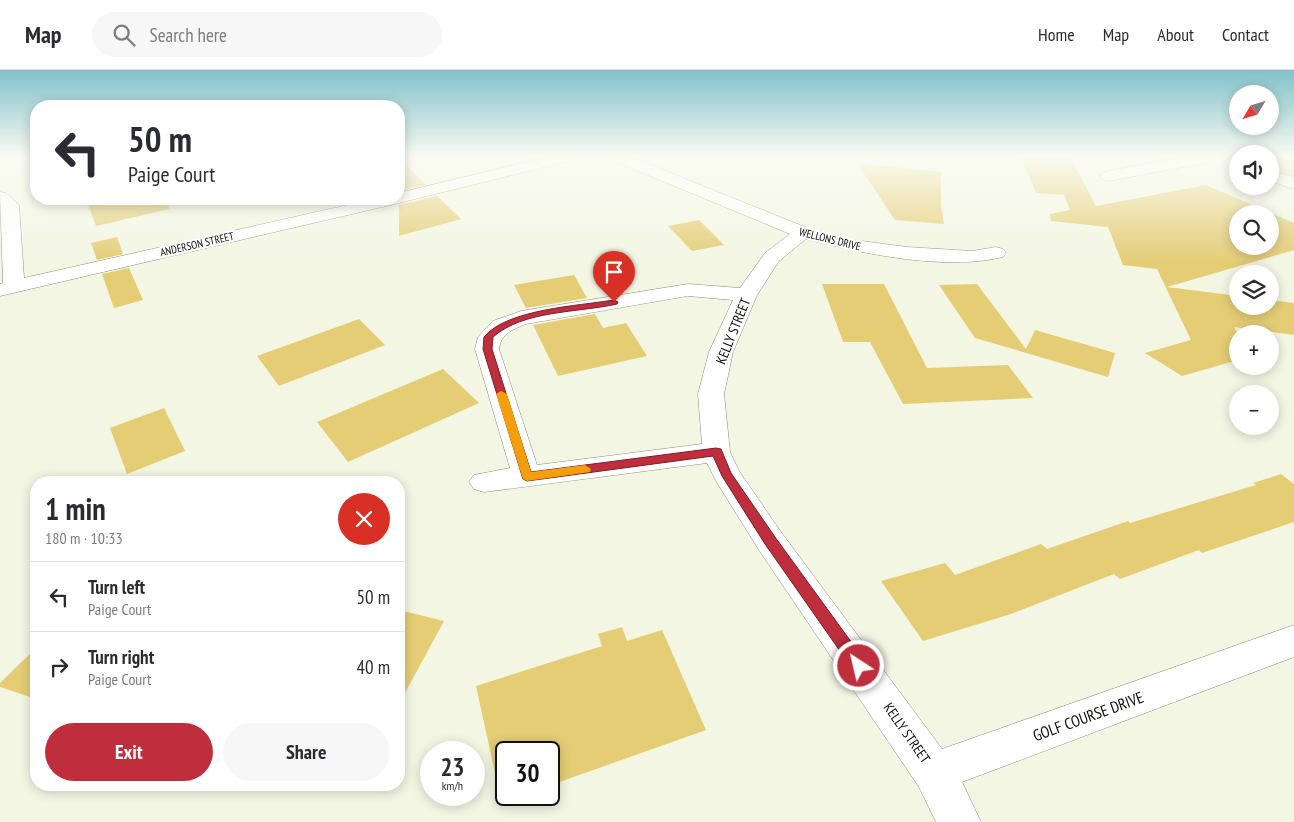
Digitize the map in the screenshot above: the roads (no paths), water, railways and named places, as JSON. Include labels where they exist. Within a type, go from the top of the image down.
[{"type":"street","points":[[405,197],[423,192]]},
{"type":"street","name":"WELLONS DRIVE","points":[[703,192],[803,233],[854,246],[898,252],[972,257],[996,253]]},
{"type":"street","points":[[0,197],[10,205],[7,288]]},
{"type":"street","name":"ANDERSON STREET","points":[[7,288],[339,205]]},
{"type":"street","name":"KELLY STREET","points":[[803,233],[772,257],[746,295],[721,352],[711,394],[716,452],[726,474],[770,541],[934,772]]},
{"type":"street","points":[[527,476],[487,349],[489,337],[501,326],[521,318],[688,290],[746,295]]},
{"type":"street","points":[[484,482],[716,452]]},
{"type":"street","name":"GOLF COURSE DRIVE","points":[[934,772],[1294,642]]},
{"type":"street","points":[[934,772],[959,822]]}]
